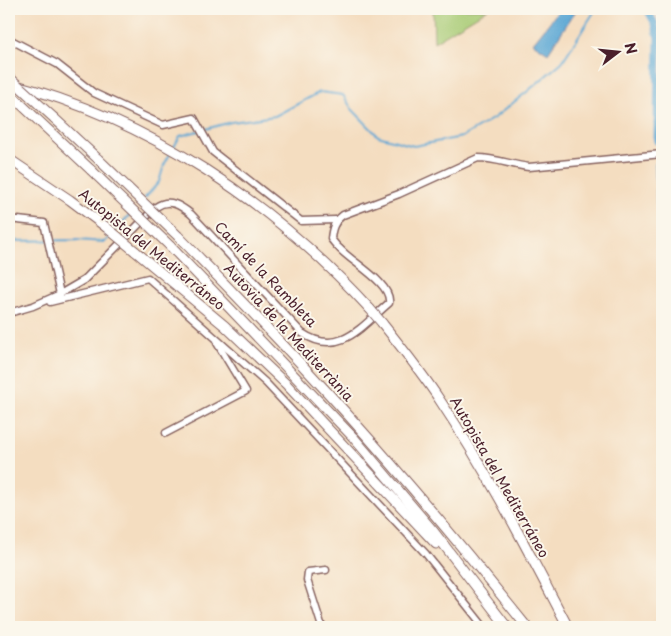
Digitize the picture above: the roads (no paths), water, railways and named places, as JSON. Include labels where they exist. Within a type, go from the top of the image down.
[{"type":"highway","name":"Autovia de la Mediterrània","points":[[9,77],[178,236],[266,327],[348,415],[527,627]]},
{"type":"highway","name":"Autopista del Mediterráneo","points":[[9,83],[80,105],[126,125],[187,157],[273,216],[316,253],[382,323],[414,362],[436,394],[480,464],[568,627]]},
{"type":"highway","name":"Autovia de la Mediterrània","points":[[9,93],[170,246],[353,437],[434,532],[507,627]]},
{"type":"highway","name":"Autopista del Mediterráneo","points":[[9,159],[106,227],[225,326],[337,436],[476,588]]},
{"type":"street","points":[[9,39],[57,64],[94,93],[163,125],[194,118],[213,152],[301,221],[336,220],[343,215],[399,194],[478,158],[490,158],[513,165],[529,167],[662,154]]},
{"type":"street","name":"Camí de la Rambleta","points":[[9,312],[33,306],[60,294],[84,280],[156,207],[162,203],[170,203],[180,205],[191,214],[302,333],[313,340],[327,343],[340,341],[350,336],[389,303],[390,300],[388,294],[379,283],[339,249],[331,238],[336,220]]},
{"type":"street","points":[[9,219],[44,223],[60,294]]},
{"type":"street","points":[[33,306],[148,278],[266,383],[419,547],[484,627]]},
{"type":"street","points":[[166,433],[246,391],[214,337]]},
{"type":"street","points":[[322,627],[307,580],[308,572],[326,570]]},
{"type":"water","points":[[560,9],[577,9],[548,53],[533,43]]},
{"type":"waterway","points":[[174,147],[180,136],[231,122],[275,116],[320,92],[343,95],[352,109],[378,136],[414,146],[462,137],[494,118],[562,62],[596,9]]},
{"type":"waterway","points":[[647,9],[655,24],[658,38],[657,141]]},
{"type":"waterway","points":[[145,198],[159,182],[164,165],[170,154]]},
{"type":"waterway","points":[[658,165],[659,203],[662,215]]},
{"type":"waterway","points":[[116,230],[131,213]]},
{"type":"waterway","points":[[9,241],[77,240],[105,242],[111,235]]}]
